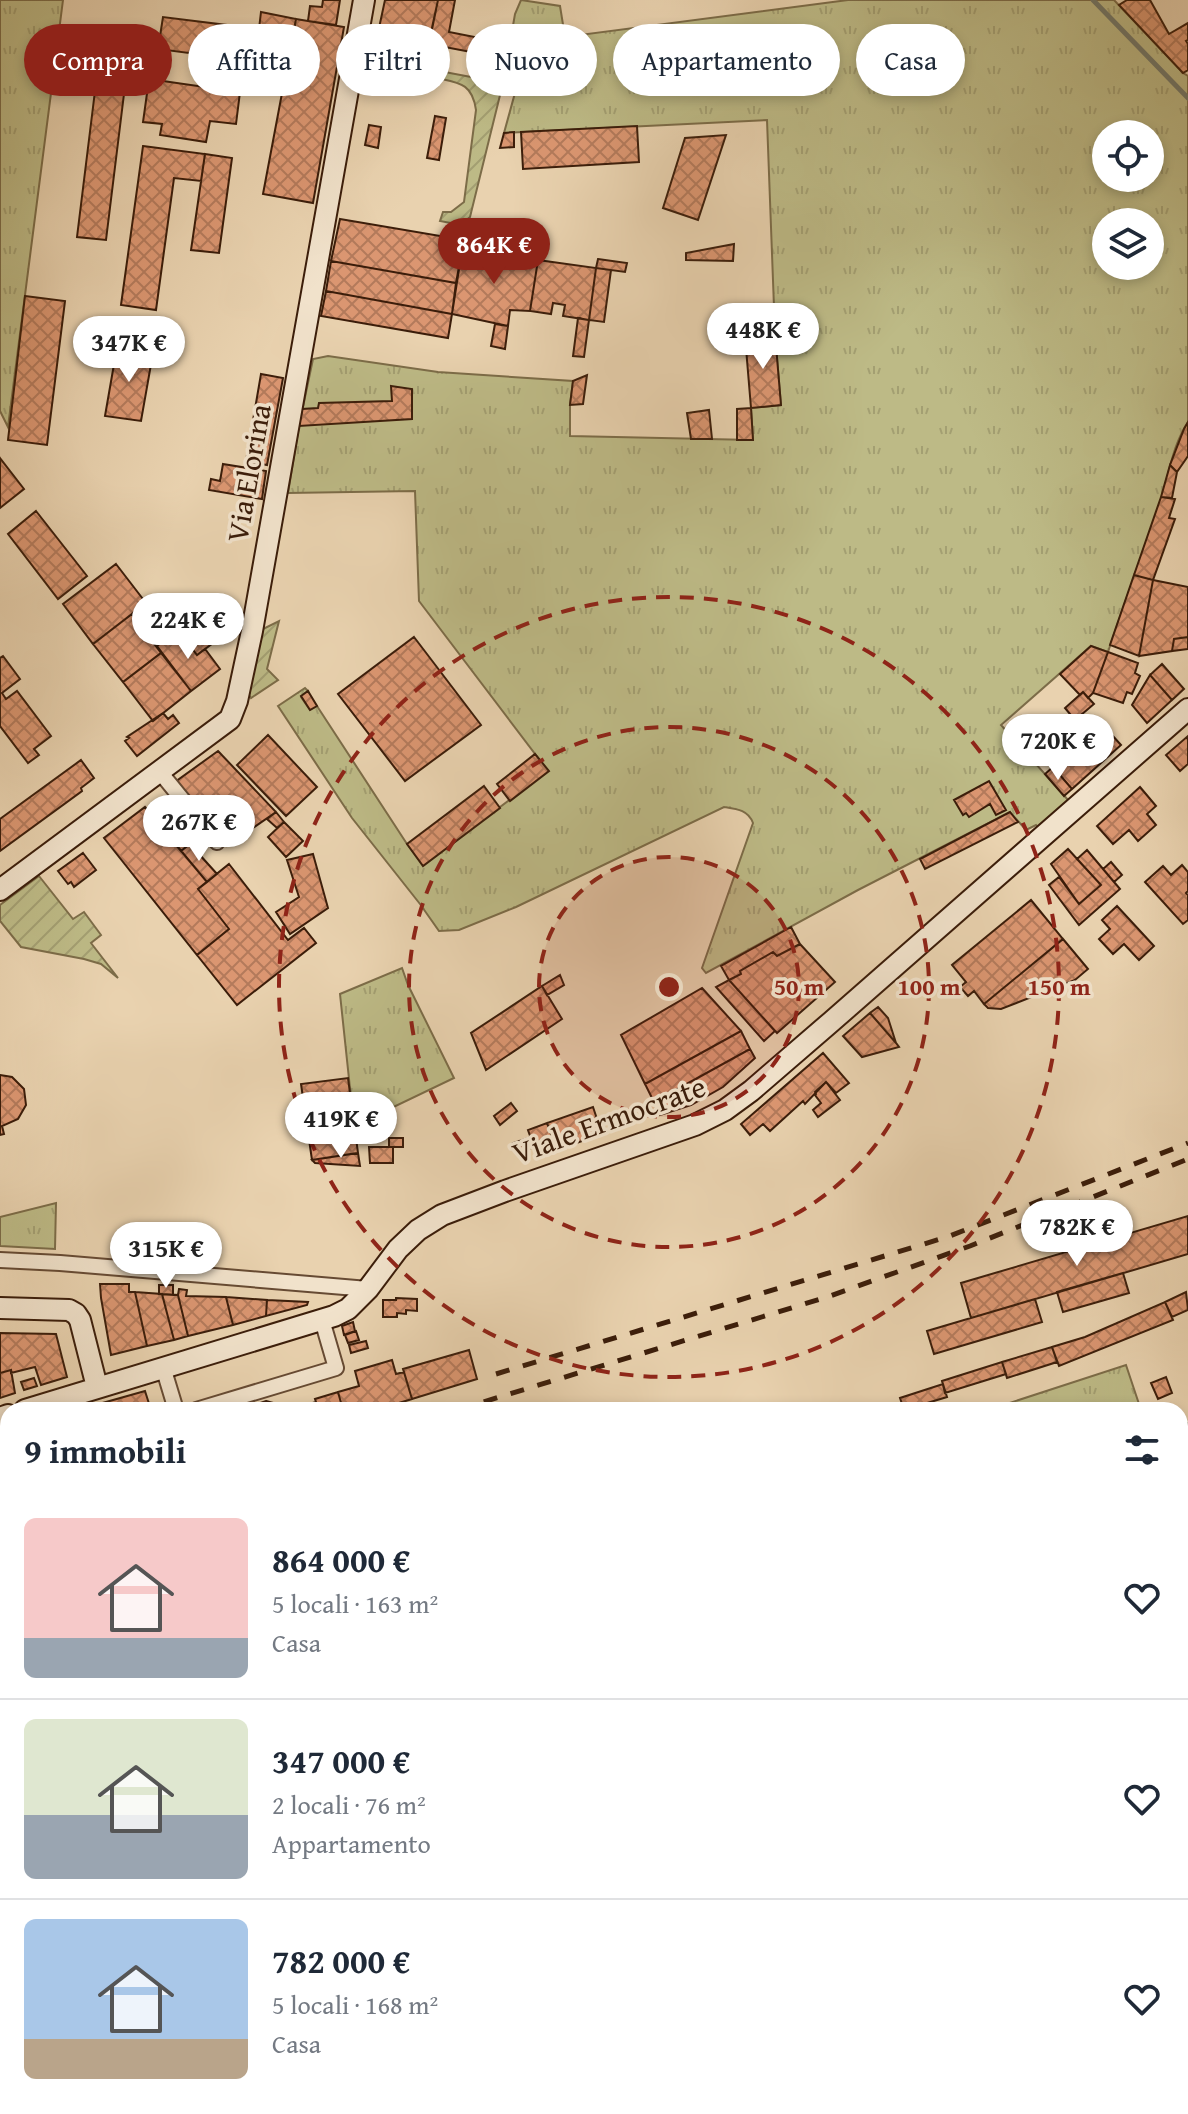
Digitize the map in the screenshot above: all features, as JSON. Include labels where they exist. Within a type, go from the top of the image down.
[{"type":"main road","name":"Via Elorina","points":[[0,890],[230,719],[237,701],[252,631],[364,0]]},
{"type":"main road","name":"Viale Ermocrate","points":[[328,1318],[348,1309],[368,1289],[398,1249],[418,1230],[442,1215],[695,1125],[725,1110],[831,1022],[1188,709]]},
{"type":"main road","points":[[0,1308],[69,1310],[76,1314],[97,1387]]},
{"type":"main road","points":[[50,1402],[328,1318]]},
{"type":"street","points":[[160,772],[217,842]]},
{"type":"street","points":[[0,1260],[368,1289]]},
{"type":"street","points":[[223,1402],[336,1368],[328,1318],[339,1303],[337,1293],[328,1285]]},
{"type":"street","points":[[163,1367],[174,1402]]},
{"type":"green space","points":[[0,0],[63,0],[60,24],[24,24],[24,96],[51,96],[8,427],[0,411]]},
{"type":"green space","points":[[521,0],[560,6],[563,24],[513,24]]},
{"type":"green space","points":[[848,0],[1114,0],[1188,76],[1188,422],[1175,449],[1108,652],[1091,646],[1001,725],[1069,801],[1039,829],[1036,825],[1026,830],[1010,812],[706,973],[702,968],[753,823],[745,813],[724,807],[516,907],[459,930],[439,931],[352,818],[278,706],[305,688],[308,691],[301,697],[310,710],[317,706],[423,865],[548,771],[419,601],[415,491],[288,493],[313,359],[328,356],[438,372],[573,381],[570,436],[753,440],[751,408],[781,405],[775,334],[767,120],[504,133],[514,96],[597,96],[597,33],[613,31],[613,96],[840,96],[840,24],[664,24]]},
{"type":"green space","points":[[450,73],[466,76],[466,87],[450,81]]},
{"type":"green space","points":[[472,96],[500,96],[470,217],[461,225],[440,221],[443,212],[451,212],[464,202],[476,110]]},
{"type":"green space","points":[[279,621],[267,669],[278,680],[251,698],[249,695],[261,630]]},
{"type":"green space","points":[[39,876],[73,919],[84,912],[101,935],[91,943],[118,978],[101,964],[21,947],[0,921],[0,905]]},
{"type":"green space","points":[[402,968],[454,1078],[354,1126],[340,994]]},
{"type":"green space","points":[[56,1203],[55,1249],[0,1246],[0,1217]]},
{"type":"green space","points":[[1126,1365],[1138,1402],[1013,1402]]},
{"type":"building","points":[[323,0],[340,0],[336,25],[308,21],[310,6],[322,7]]},
{"type":"building","points":[[385,0],[438,0],[433,24],[380,24]]},
{"type":"building","points":[[438,0],[455,0],[450,27],[450,24],[433,24]]},
{"type":"building","points":[[1127,0],[1150,0],[1169,34],[1188,23],[1188,70],[1183,73],[1119,5]]},
{"type":"building","points":[[261,12],[296,19],[295,24],[260,24]]},
{"type":"building","points":[[163,17],[219,24],[188,24],[188,53],[172,51],[172,24],[162,24]]},
{"type":"building","points":[[296,19],[336,26],[336,72],[313,203],[263,194],[281,96],[320,96],[320,24],[295,24]]},
{"type":"building","points":[[450,32],[466,35],[466,51],[450,48]]},
{"type":"building","points":[[172,82],[188,85],[188,96],[240,96],[236,124],[210,121],[206,142],[160,135],[162,124],[143,122],[147,96],[172,96]]},
{"type":"building","points":[[94,96],[124,96],[106,240],[77,237]]},
{"type":"building","points":[[435,116],[446,118],[439,160],[427,158]]},
{"type":"building","points":[[369,125],[381,127],[378,148],[365,145]]},
{"type":"building","points":[[637,126],[639,162],[523,169],[521,132]]},
{"type":"building","points":[[514,132],[514,147],[500,148],[504,133]]},
{"type":"building","points":[[726,135],[698,220],[663,208],[685,138]]},
{"type":"building","points":[[143,146],[205,154],[201,181],[174,178],[156,310],[121,305]]},
{"type":"building","points":[[205,154],[232,158],[219,253],[191,250]]},
{"type":"building","points":[[340,219],[464,240],[456,283],[331,261]]},
{"type":"building","points":[[734,244],[733,261],[686,260],[686,253]]},
{"type":"building","points":[[462,250],[538,260],[530,311],[510,310],[508,326],[452,314]]},
{"type":"building","points":[[598,259],[627,263],[625,272],[596,268]]},
{"type":"building","points":[[538,260],[596,268],[589,320],[563,316],[565,305],[553,303],[551,314],[530,311]]},
{"type":"building","points":[[331,261],[456,283],[452,314],[326,291]]},
{"type":"building","points":[[596,268],[611,270],[604,322],[589,320]]},
{"type":"building","points":[[326,291],[452,314],[448,338],[321,316]]},
{"type":"building","points":[[25,296],[65,301],[47,445],[8,440]]},
{"type":"building","points":[[578,318],[589,320],[584,357],[573,356]]},
{"type":"building","points":[[495,324],[508,326],[505,349],[491,346]]},
{"type":"building","points":[[775,334],[781,405],[751,408],[745,336]]},
{"type":"building","points":[[117,347],[153,353],[141,421],[105,416]]},
{"type":"building","points":[[261,374],[283,378],[267,465],[246,461]]},
{"type":"building","points":[[587,375],[583,404],[570,405],[573,381]]},
{"type":"building","points":[[391,386],[412,389],[412,419],[299,426],[302,409],[318,408],[319,403],[392,401]]},
{"type":"building","points":[[751,408],[753,440],[737,440],[737,409]]},
{"type":"building","points":[[709,410],[712,439],[691,439],[687,413]]},
{"type":"building","points":[[1188,422],[1188,456],[1177,472],[1170,465]]},
{"type":"building","points":[[0,458],[24,489],[0,508]]},
{"type":"building","points":[[223,464],[266,471],[262,499],[209,490],[211,479],[220,481]]},
{"type":"building","points":[[1170,465],[1177,472],[1172,498],[1161,497]]},
{"type":"building","points":[[1161,497],[1175,499],[1169,518],[1175,519],[1153,580],[1134,575]]},
{"type":"building","points":[[36,511],[87,576],[58,599],[8,534]]},
{"type":"building","points":[[116,564],[146,603],[93,644],[63,604]]},
{"type":"building","points":[[1134,575],[1153,580],[1139,656],[1110,645]]},
{"type":"building","points":[[1153,580],[1188,587],[1188,637],[1174,639],[1172,651],[1139,656]]},
{"type":"building","points":[[194,602],[221,637],[197,655],[170,620]]},
{"type":"building","points":[[132,614],[161,653],[123,682],[93,644]]},
{"type":"building","points":[[178,630],[197,655],[205,649],[220,669],[191,691],[157,646]]},
{"type":"building","points":[[414,637],[481,725],[405,781],[338,694]]},
{"type":"building","points":[[1188,637],[1188,649],[1172,651],[1174,639]]},
{"type":"building","points":[[1091,646],[1108,652],[1093,693],[1088,698],[1083,692],[1080,695],[1060,674]]},
{"type":"building","points":[[1108,652],[1138,663],[1135,673],[1140,676],[1132,694],[1127,692],[1123,703],[1093,693]]},
{"type":"building","points":[[161,653],[191,691],[153,721],[123,682]]},
{"type":"building","points":[[3,656],[20,679],[2,693],[6,699],[17,691],[51,736],[34,749],[39,755],[28,763],[0,726],[0,658]]},
{"type":"building","points":[[1162,664],[1184,689],[1172,700],[1150,675]]},
{"type":"building","points":[[1150,675],[1172,700],[1147,723],[1132,705]]},
{"type":"building","points":[[308,691],[317,706],[310,710],[301,696]]},
{"type":"building","points":[[1083,692],[1094,704],[1075,720],[1065,708]]},
{"type":"building","points":[[163,713],[168,719],[173,715],[179,723],[137,756],[125,741],[127,737]]},
{"type":"building","points":[[1102,724],[1121,745],[1072,789],[1053,767]]},
{"type":"building","points":[[268,735],[317,787],[286,816],[237,765]]},
{"type":"building","points":[[1068,736],[1077,746],[1053,767],[1044,757]]},
{"type":"building","points":[[1188,736],[1188,764],[1180,771],[1166,755]]},
{"type":"building","points":[[218,751],[276,812],[227,846],[175,782]]},
{"type":"building","points":[[535,754],[549,771],[510,801],[497,784]]},
{"type":"building","points":[[81,760],[94,778],[81,788],[82,791],[0,851],[0,819]]},
{"type":"building","points":[[1053,767],[1072,789],[1064,796],[1045,774]]},
{"type":"building","points":[[989,781],[1006,810],[996,815],[990,804],[969,817],[966,813],[963,815],[954,800]]},
{"type":"building","points":[[484,786],[500,808],[423,866],[407,844]]},
{"type":"building","points":[[1140,787],[1156,806],[1147,814],[1156,825],[1138,841],[1129,830],[1113,844],[1097,826]]},
{"type":"building","points":[[173,796],[203,833],[181,851],[151,815]]},
{"type":"building","points":[[145,807],[207,882],[198,889],[229,929],[197,955],[104,838]]},
{"type":"building","points":[[276,812],[284,822],[277,828],[267,819]]},
{"type":"building","points":[[1010,812],[1018,822],[925,869],[920,859]]},
{"type":"building","points":[[284,822],[303,841],[286,857],[268,837]]},
{"type":"building","points":[[190,844],[217,874],[207,882],[181,851]]},
{"type":"building","points":[[1068,849],[1101,885],[1079,904],[1051,864]]},
{"type":"building","points":[[1087,850],[1120,889],[1079,925],[1049,885],[1059,877],[1079,904],[1101,885],[1077,859]]},
{"type":"building","points":[[83,853],[96,870],[74,887],[58,871]]},
{"type":"building","points":[[313,854],[328,908],[290,934],[276,912],[299,897],[287,860]]},
{"type":"building","points":[[1111,862],[1122,875],[1114,882],[1103,869]]},
{"type":"building","points":[[229,864],[288,940],[304,928],[316,943],[237,1005],[197,955],[229,929],[198,889]]},
{"type":"building","points":[[1182,865],[1188,872],[1188,920],[1183,924],[1145,882],[1163,866],[1171,875]]},
{"type":"building","points":[[1031,900],[1063,939],[984,1004],[974,991],[968,996],[960,987],[966,982],[952,965]]},
{"type":"building","points":[[1117,906],[1154,946],[1139,960],[1124,944],[1113,954],[1099,939],[1110,929],[1102,920]]},
{"type":"building","points":[[791,927],[800,944],[777,956],[773,952],[729,980],[721,966]]},
{"type":"building","points":[[1063,939],[1088,969],[1075,980],[1001,1009],[988,1008],[984,1004]]},
{"type":"building","points":[[800,944],[835,982],[777,1033],[729,980],[773,952],[777,956]]},
{"type":"building","points":[[560,975],[564,985],[547,995],[542,986]]},
{"type":"building","points":[[729,980],[775,1031],[764,1041],[716,987]]},
{"type":"building","points":[[542,986],[562,1019],[486,1070],[471,1033]]},
{"type":"building","points":[[702,988],[741,1031],[645,1084],[621,1035]]},
{"type":"building","points":[[878,1007],[888,1018],[896,1043],[870,1013]]},
{"type":"building","points":[[870,1013],[899,1047],[862,1057],[843,1036]]},
{"type":"building","points":[[741,1031],[750,1049],[654,1102],[645,1084]]},
{"type":"building","points":[[750,1049],[755,1058],[723,1087],[691,1105],[660,1115],[654,1102]]},
{"type":"building","points":[[823,1053],[849,1083],[836,1093],[826,1082],[805,1104],[803,1101],[770,1131],[763,1124],[750,1135],[741,1124]]},
{"type":"building","points":[[0,1075],[12,1077],[24,1089],[26,1105],[18,1119],[2,1126],[4,1134],[0,1135]]},
{"type":"building","points":[[348,1078],[358,1153],[312,1160],[301,1084]]},
{"type":"building","points":[[826,1082],[840,1100],[818,1117],[813,1110],[821,1103],[815,1092]]},
{"type":"building","points":[[511,1103],[517,1111],[500,1125],[494,1116]]},
{"type":"building","points":[[593,1107],[602,1134],[557,1150],[547,1123]]},
{"type":"building","points":[[547,1123],[553,1140],[534,1147],[528,1130]]},
{"type":"building","points":[[531,1137],[534,1147],[517,1153],[513,1143]]},
{"type":"building","points":[[389,1138],[403,1138],[403,1147],[389,1147]]},
{"type":"building","points":[[369,1147],[393,1147],[393,1163],[370,1163]]},
{"type":"building","points":[[358,1153],[360,1166],[315,1163],[312,1160]]},
{"type":"building","points":[[1188,1216],[1188,1254],[971,1318],[961,1283]]},
{"type":"building","points":[[1123,1273],[1129,1293],[1063,1312],[1057,1292]]},
{"type":"building","points":[[100,1284],[129,1284],[129,1292],[135,1292],[147,1346],[111,1355]]},
{"type":"building","points":[[159,1285],[173,1285],[173,1295],[159,1294]]},
{"type":"building","points":[[179,1289],[187,1290],[186,1296],[226,1297],[233,1325],[188,1336]]},
{"type":"building","points":[[135,1292],[162,1294],[174,1340],[147,1346]]},
{"type":"building","points":[[1186,1292],[1188,1310],[1172,1317],[1165,1302]]},
{"type":"building","points":[[162,1294],[178,1295],[188,1336],[174,1340]]},
{"type":"building","points":[[226,1297],[267,1300],[266,1316],[233,1325]]},
{"type":"building","points":[[417,1299],[417,1311],[406,1310],[406,1314],[397,1313],[397,1317],[383,1317],[383,1300]]},
{"type":"building","points":[[1035,1299],[1042,1322],[934,1354],[927,1331]]},
{"type":"building","points":[[267,1300],[308,1302],[307,1305],[266,1316]]},
{"type":"building","points":[[1165,1302],[1173,1320],[1059,1366],[1052,1347],[1085,1337]]},
{"type":"building","points":[[353,1322],[355,1331],[344,1335],[342,1326]]},
{"type":"building","points":[[356,1331],[359,1340],[348,1343],[345,1335]]},
{"type":"building","points":[[0,1333],[56,1334],[67,1377],[41,1385],[35,1367],[0,1373]]},
{"type":"building","points":[[366,1341],[368,1348],[351,1353],[349,1345]]},
{"type":"building","points":[[1052,1347],[1057,1362],[1007,1378],[1002,1362]]},
{"type":"building","points":[[469,1350],[477,1379],[412,1399],[403,1369]]},
{"type":"building","points":[[392,1360],[396,1374],[404,1372],[412,1399],[402,1402],[341,1402],[338,1392],[359,1386],[355,1371]]},
{"type":"building","points":[[1002,1362],[1006,1374],[945,1393],[942,1381]]},
{"type":"building","points":[[11,1370],[15,1393],[0,1398],[0,1373]]},
{"type":"building","points":[[1166,1377],[1172,1393],[1158,1399],[1151,1383]]},
{"type":"building","points":[[34,1378],[37,1386],[24,1390],[21,1382]]},
{"type":"building","points":[[943,1384],[947,1397],[930,1402],[901,1402],[900,1398]]},
{"type":"building","points":[[145,1391],[148,1402],[106,1402]]},
{"type":"building","points":[[338,1392],[341,1402],[316,1402],[315,1399]]},
{"type":"waterway","points":[[1093,0],[1188,98]]},
{"type":"railway","points":[[496,1374],[947,1237],[1188,1143]]},
{"type":"railway","points":[[483,1402],[827,1297],[970,1246],[1188,1159]]}]
